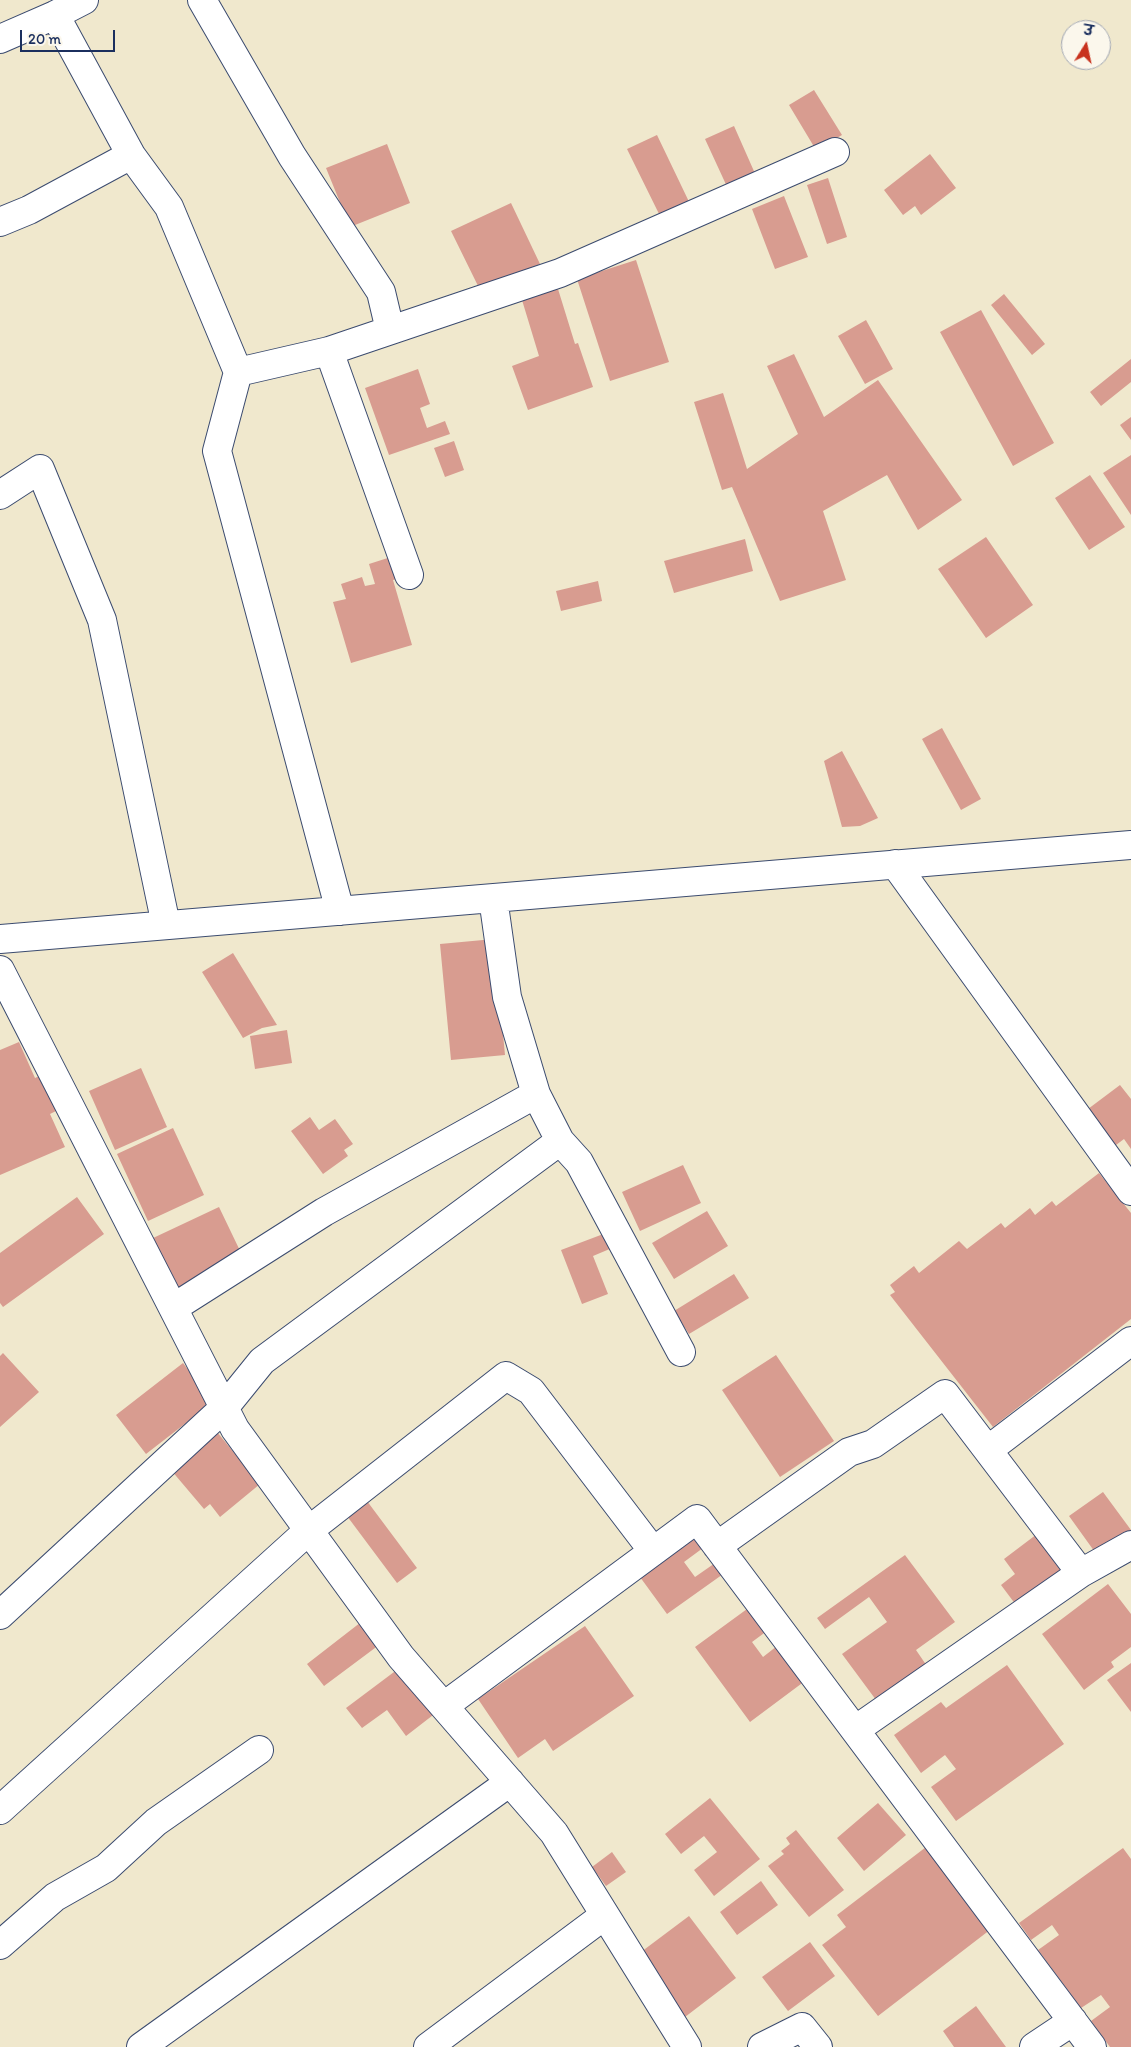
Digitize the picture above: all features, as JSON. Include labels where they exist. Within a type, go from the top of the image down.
[{"type":"street","points":[[0,39],[56,15],[84,0]]},
{"type":"street","points":[[202,0],[292,156],[381,292],[390,330]]},
{"type":"street","points":[[56,15],[131,156],[170,207],[238,372],[217,450],[340,910]]},
{"type":"street","points":[[238,372],[329,350],[560,274],[835,152]]},
{"type":"street","points":[[0,222],[28,210],[131,156]]},
{"type":"street","points":[[329,350],[409,575]]},
{"type":"street","points":[[0,495],[40,469],[102,620],[166,925]]},
{"type":"street","points":[[0,939],[1131,845]]},
{"type":"street","points":[[895,864],[1131,1190]]},
{"type":"street","points":[[492,898],[507,996],[536,1094],[560,1141],[579,1162],[681,1352]]},
{"type":"street","points":[[0,970],[235,1429],[401,1657],[554,1833],[687,2047]]},
{"type":"street","points":[[173,1308],[324,1212],[536,1094]]},
{"type":"street","points":[[0,1615],[224,1408],[262,1361],[560,1141]]},
{"type":"street","points":[[988,1450],[1131,1340]]},
{"type":"street","points":[[0,1810],[308,1531],[506,1376],[531,1391],[654,1552]]},
{"type":"street","points":[[717,1546],[849,1452],[873,1444],[945,1394],[1081,1573]]},
{"type":"street","points":[[444,1706],[697,1519],[1092,2047]]},
{"type":"street","points":[[855,1730],[1081,1573],[1131,1545]]},
{"type":"street","points":[[0,1946],[55,1897],[106,1868],[156,1822],[259,1750]]},
{"type":"street","points":[[141,2047],[510,1782]]},
{"type":"street","points":[[428,2047],[605,1915]]},
{"type":"street","points":[[1034,2047],[1073,2021]]},
{"type":"street","points":[[762,2047],[802,2027],[818,2047]]},
{"type":"building","points":[[814,90],[842,135],[816,150],[789,105]]},
{"type":"building","points":[[734,126],[757,178],[729,191],[705,139]]},
{"type":"building","points":[[657,135],[692,208],[663,222],[627,149]]},
{"type":"building","points":[[387,144],[410,203],[350,227],[326,168]]},
{"type":"building","points":[[930,154],[956,188],[921,215],[915,206],[903,215],[884,190]]},
{"type":"building","points":[[828,178],[847,237],[827,244],[807,185]]},
{"type":"building","points":[[784,196],[808,257],[775,269],[752,209]]},
{"type":"building","points":[[511,203],[540,264],[481,292],[451,231]]},
{"type":"building","points":[[636,260],[669,362],[610,381],[577,279]]},
{"type":"building","points":[[558,289],[575,344],[578,343],[593,387],[528,410],[512,366],[539,356],[522,300]]},
{"type":"building","points":[[1004,294],[1045,344],[1032,355],[991,305]]},
{"type":"building","points":[[981,310],[1054,443],[1013,466],[940,332]]},
{"type":"building","points":[[866,320],[893,369],[865,384],[838,336]]},
{"type":"building","points":[[794,354],[824,417],[878,380],[962,500],[918,530],[887,475],[823,511],[846,580],[780,601],[732,487],[722,490],[694,402],[723,393],[747,469],[798,434],[767,366]]},
{"type":"building","points":[[1131,359],[1131,382],[1101,406],[1090,392]]},
{"type":"building","points":[[418,369],[430,404],[420,408],[427,428],[445,421],[450,434],[389,455],[365,388]]},
{"type":"building","points":[[1131,417],[1131,440],[1120,425]]},
{"type":"building","points":[[454,441],[464,470],[445,477],[434,448]]},
{"type":"building","points":[[1131,455],[1131,515],[1103,473]]},
{"type":"building","points":[[1090,475],[1125,527],[1089,550],[1055,498]]},
{"type":"building","points":[[986,537],[1033,605],[986,638],[938,569]]},
{"type":"building","points":[[745,539],[753,571],[674,593],[664,561]]},
{"type":"building","points":[[394,556],[400,578],[393,580],[412,645],[351,663],[333,602],[346,599],[341,584],[362,577],[365,586],[375,584],[369,564]]},
{"type":"building","points":[[598,581],[602,601],[561,611],[556,591]]},
{"type":"building","points":[[942,728],[981,799],[961,810],[922,739]]},
{"type":"building","points":[[842,751],[878,818],[860,826],[842,827],[824,761]]},
{"type":"building","points":[[494,939],[505,1055],[451,1060],[440,944]]},
{"type":"building","points":[[233,953],[277,1025],[262,1028],[243,1038],[202,972]]},
{"type":"building","points":[[287,1030],[292,1063],[255,1069],[250,1036]]},
{"type":"building","points":[[19,1042],[35,1078],[46,1073],[62,1108],[50,1114],[65,1147],[0,1175],[0,1050]]},
{"type":"building","points":[[141,1068],[167,1127],[115,1150],[89,1091]]},
{"type":"building","points":[[1120,1085],[1131,1099],[1131,1149],[1124,1139],[1112,1148],[1084,1112]]},
{"type":"building","points":[[310,1117],[319,1130],[335,1119],[353,1144],[344,1150],[348,1156],[323,1174],[291,1131]]},
{"type":"building","points":[[173,1128],[204,1195],[148,1221],[117,1154]]},
{"type":"building","points":[[683,1165],[701,1203],[640,1231],[622,1192]]},
{"type":"building","points":[[1099,1173],[1131,1213],[1131,1319],[993,1427],[890,1295],[895,1292],[890,1285],[914,1266],[919,1273],[959,1241],[967,1249],[1001,1223],[1005,1228],[1030,1208],[1035,1215],[1052,1201],[1056,1206]]},
{"type":"building","points":[[77,1197],[104,1234],[3,1307],[0,1303],[0,1253]]},
{"type":"building","points":[[219,1207],[243,1257],[175,1289],[151,1239]]},
{"type":"building","points":[[707,1211],[728,1246],[674,1279],[652,1243]]},
{"type":"building","points":[[606,1233],[612,1248],[593,1256],[608,1294],[582,1304],[561,1250]]},
{"type":"building","points":[[734,1274],[749,1298],[689,1334],[674,1311]]},
{"type":"building","points":[[3,1353],[39,1392],[0,1427],[0,1356]]},
{"type":"building","points":[[776,1355],[834,1441],[780,1477],[722,1390]]},
{"type":"building","points":[[183,1363],[213,1402],[146,1454],[116,1415]]},
{"type":"building","points":[[217,1432],[260,1484],[220,1517],[210,1504],[204,1509],[171,1470]]},
{"type":"building","points":[[1103,1492],[1131,1530],[1097,1555],[1069,1516]]},
{"type":"building","points":[[367,1501],[417,1568],[397,1583],[347,1516]]},
{"type":"building","points":[[1041,1531],[1068,1565],[1016,1605],[1001,1585],[1015,1574],[1004,1559]]},
{"type":"building","points":[[699,1534],[707,1545],[684,1562],[695,1577],[718,1561],[726,1572],[667,1614],[640,1577]]},
{"type":"building","points":[[905,1555],[955,1622],[916,1650],[929,1669],[879,1704],[842,1654],[887,1622],[869,1597],[825,1629],[817,1618]]},
{"type":"building","points":[[1108,1584],[1131,1614],[1131,1647],[1111,1662],[1114,1667],[1084,1690],[1042,1634]]},
{"type":"building","points":[[758,1601],[775,1625],[752,1642],[763,1657],[786,1639],[813,1675],[750,1722],[695,1647]]},
{"type":"building","points":[[365,1619],[383,1642],[324,1686],[307,1664]]},
{"type":"building","points":[[585,1626],[634,1696],[553,1751],[545,1739],[518,1758],[478,1699]]},
{"type":"building","points":[[1131,1663],[1131,1712],[1107,1680]]},
{"type":"building","points":[[1007,1665],[1064,1744],[956,1821],[931,1787],[956,1769],[945,1755],[921,1773],[894,1735],[941,1702],[946,1708]]},
{"type":"building","points":[[402,1666],[437,1712],[406,1736],[387,1710],[362,1728],[346,1708]]},
{"type":"building","points":[[710,1798],[760,1859],[714,1896],[694,1870],[717,1852],[704,1836],[681,1854],[665,1834]]},
{"type":"building","points":[[878,1803],[906,1835],[864,1871],[837,1838]]},
{"type":"building","points":[[796,1830],[844,1890],[809,1917],[768,1866],[784,1854],[781,1851],[790,1844],[786,1838]]},
{"type":"building","points":[[930,1844],[995,1926],[878,2016],[822,1945],[846,1927],[837,1915]]},
{"type":"building","points":[[1123,1848],[1131,1859],[1131,2047],[1110,2047],[1091,2021],[1110,2007],[1101,1995],[1081,2008],[1038,1950],[1059,1935],[1052,1925],[1031,1940],[1019,1923]]},
{"type":"building","points":[[612,1852],[626,1872],[606,1886],[592,1867]]},
{"type":"building","points":[[761,1881],[778,1905],[737,1935],[720,1912]]},
{"type":"building","points":[[689,1916],[736,1978],[685,2017],[637,1955]]},
{"type":"building","points":[[810,1942],[835,1976],[788,2011],[762,1977]]},
{"type":"building","points":[[976,2006],[1006,2047],[954,2047],[943,2031]]}]
